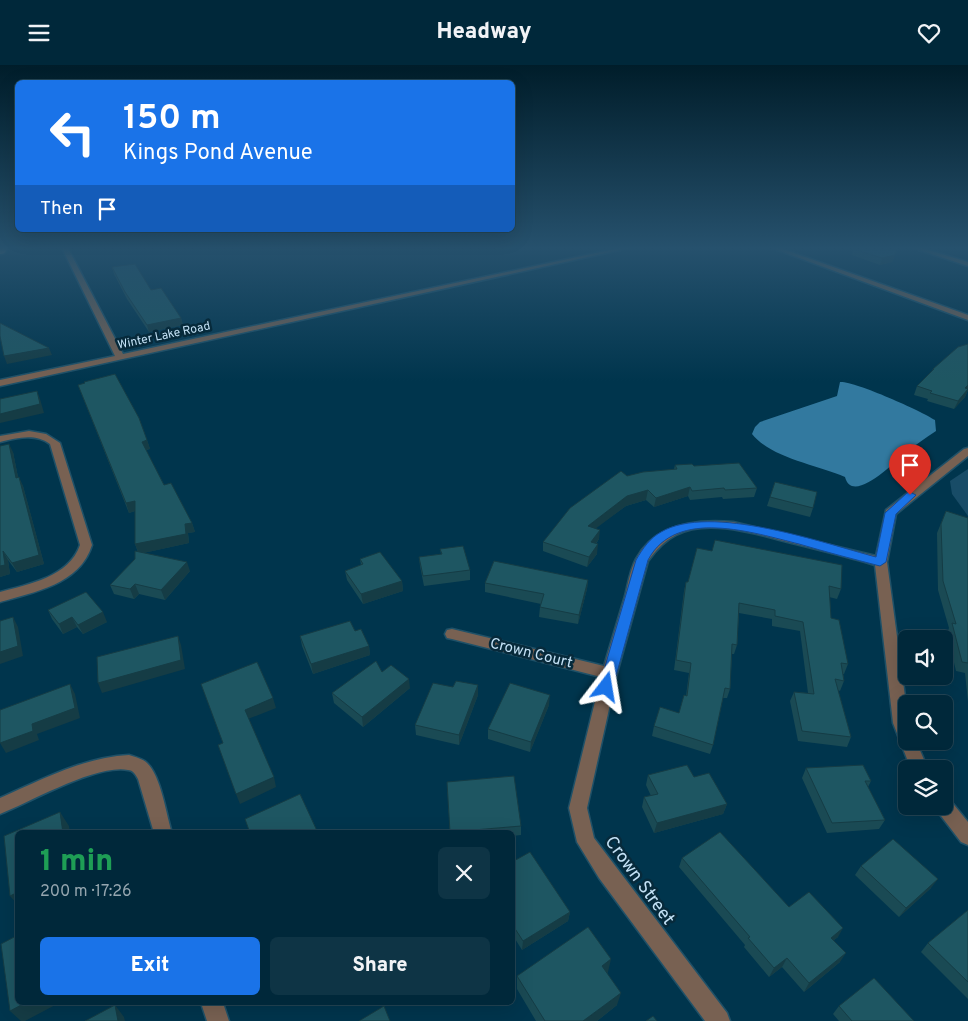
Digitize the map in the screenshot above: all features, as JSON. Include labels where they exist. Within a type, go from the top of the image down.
[{"type":"street","points":[[88,293],[120,357]]},
{"type":"street","name":"Winter Lake Road","points":[[0,383],[419,293]]},
{"type":"street","points":[[898,293],[968,318]]},
{"type":"street","points":[[0,439],[33,434],[49,438],[55,443],[86,545],[85,555],[54,580],[0,597]]},
{"type":"street","points":[[898,700],[880,562],[890,513],[968,451]]},
{"type":"street","name":"Crown Street","points":[[719,1021],[586,842],[578,808],[609,673],[642,560],[653,544],[672,531],[690,526],[727,525],[764,532],[880,562]]},
{"type":"street","name":"Crown Court","points":[[452,634],[609,673]]},
{"type":"street","points":[[0,806],[98,765],[121,761],[133,763],[140,767],[146,776],[161,830]]},
{"type":"street","points":[[951,815],[968,836]]},
{"type":"street","points":[[213,1005],[218,1021]]},
{"type":"shaded area","points":[[840,382],[873,391],[928,416],[935,420],[936,431],[908,451],[883,473],[864,484],[856,486],[849,484],[845,477],[782,455],[760,442],[752,434],[760,422],[837,396]]},
{"type":"shaded area","points":[[968,469],[968,516],[952,494],[950,481]]},
{"type":"building","points":[[125,293],[164,293],[181,318],[147,325]]},
{"type":"building","points":[[0,323],[49,348],[4,356],[0,336]]},
{"type":"building","points":[[968,344],[968,385],[965,388],[968,389],[958,401],[930,393],[932,391],[917,386],[958,347]]},
{"type":"building","points":[[115,374],[139,418],[147,440],[142,442],[164,485],[171,483],[192,523],[185,524],[186,534],[135,544],[135,501],[126,503],[78,385]]},
{"type":"building","points":[[37,391],[40,404],[0,414],[0,399]]},
{"type":"building","points":[[9,444],[16,478],[19,477],[39,555],[12,563],[3,551],[5,565],[0,566],[0,446]]},
{"type":"building","points":[[739,463],[757,488],[725,490],[724,488],[692,491],[690,487],[656,498],[648,490],[627,496],[588,526],[600,530],[591,542],[598,544],[589,557],[543,542],[570,508],[621,471],[627,476],[643,472],[677,469],[675,465],[692,464],[694,466]]},
{"type":"building","points":[[775,482],[817,492],[813,508],[770,497]]},
{"type":"building","points":[[946,511],[968,518],[968,663],[962,662],[952,623],[956,624],[943,581],[941,524]]},
{"type":"building","points":[[715,540],[842,565],[841,589],[829,586],[831,618],[839,620],[848,664],[841,663],[844,681],[835,679],[851,737],[802,731],[794,692],[814,694],[803,622],[775,616],[775,610],[739,603],[737,645],[732,644],[730,689],[725,688],[713,745],[654,726],[660,707],[679,713],[684,695],[687,696],[691,663],[676,660],[686,582],[688,582],[697,548],[712,551]]},
{"type":"building","points":[[463,546],[470,570],[423,576],[419,557],[442,554],[440,549]]},
{"type":"building","points":[[135,551],[187,562],[161,590],[135,584],[130,589],[110,585],[135,559]]},
{"type":"building","points":[[380,552],[402,581],[361,594],[345,571],[363,564],[360,559]]},
{"type":"building","points":[[494,561],[588,580],[579,615],[540,607],[544,594],[485,583]]},
{"type":"building","points":[[86,592],[103,612],[78,625],[72,617],[59,624],[48,610]]},
{"type":"building","points":[[13,617],[18,646],[0,652],[0,621]]},
{"type":"building","points":[[350,621],[355,631],[361,629],[369,646],[311,664],[300,636]]},
{"type":"building","points":[[178,636],[181,660],[98,683],[97,657]]},
{"type":"building","points":[[376,661],[382,672],[391,665],[409,679],[362,717],[332,693]]},
{"type":"building","points":[[257,662],[273,698],[245,710],[274,777],[236,794],[218,745],[223,743],[201,684]]},
{"type":"building","points":[[456,681],[478,685],[459,735],[415,725],[433,683],[453,687]]},
{"type":"building","points":[[510,683],[550,695],[531,742],[488,729]]},
{"type":"building","points":[[70,684],[75,708],[32,724],[33,731],[0,743],[0,710]]},
{"type":"building","points":[[687,765],[694,777],[709,773],[727,804],[657,823],[644,797],[658,794],[648,775]]},
{"type":"building","points":[[863,765],[871,781],[865,781],[885,820],[832,823],[806,768]]},
{"type":"building","points":[[514,776],[521,826],[450,830],[447,782]]},
{"type":"building","points":[[300,794],[317,830],[249,830],[245,819]]},
{"type":"building","points":[[60,812],[63,830],[18,830]]},
{"type":"building","points":[[15,831],[15,894],[10,896],[4,836]]},
{"type":"building","points":[[720,832],[789,907],[809,892],[843,928],[831,938],[846,953],[809,983],[787,958],[774,968],[682,858]]},
{"type":"building","points":[[893,839],[938,879],[906,908],[861,866]]},
{"type":"building","points":[[530,852],[570,912],[523,941],[515,929],[515,860]]},
{"type":"building","points":[[968,910],[968,982],[928,943]]},
{"type":"building","points":[[588,927],[611,959],[602,966],[621,993],[583,1021],[545,1021],[517,976]]},
{"type":"building","points":[[15,937],[15,1005],[21,1005],[10,1011],[1,944]]},
{"type":"building","points":[[874,978],[914,1021],[852,1021],[839,1006]]},
{"type":"building","points":[[115,1005],[118,1021],[85,1021]]},
{"type":"building","points":[[384,1006],[390,1021],[359,1021]]},
{"type":"building","points":[[653,1016],[657,1021],[646,1021]]},
{"type":"route","points":[[606,687],[642,560],[649,548],[666,534],[690,526],[705,524],[727,525],[764,532],[880,562],[890,513],[910,495]]}]
